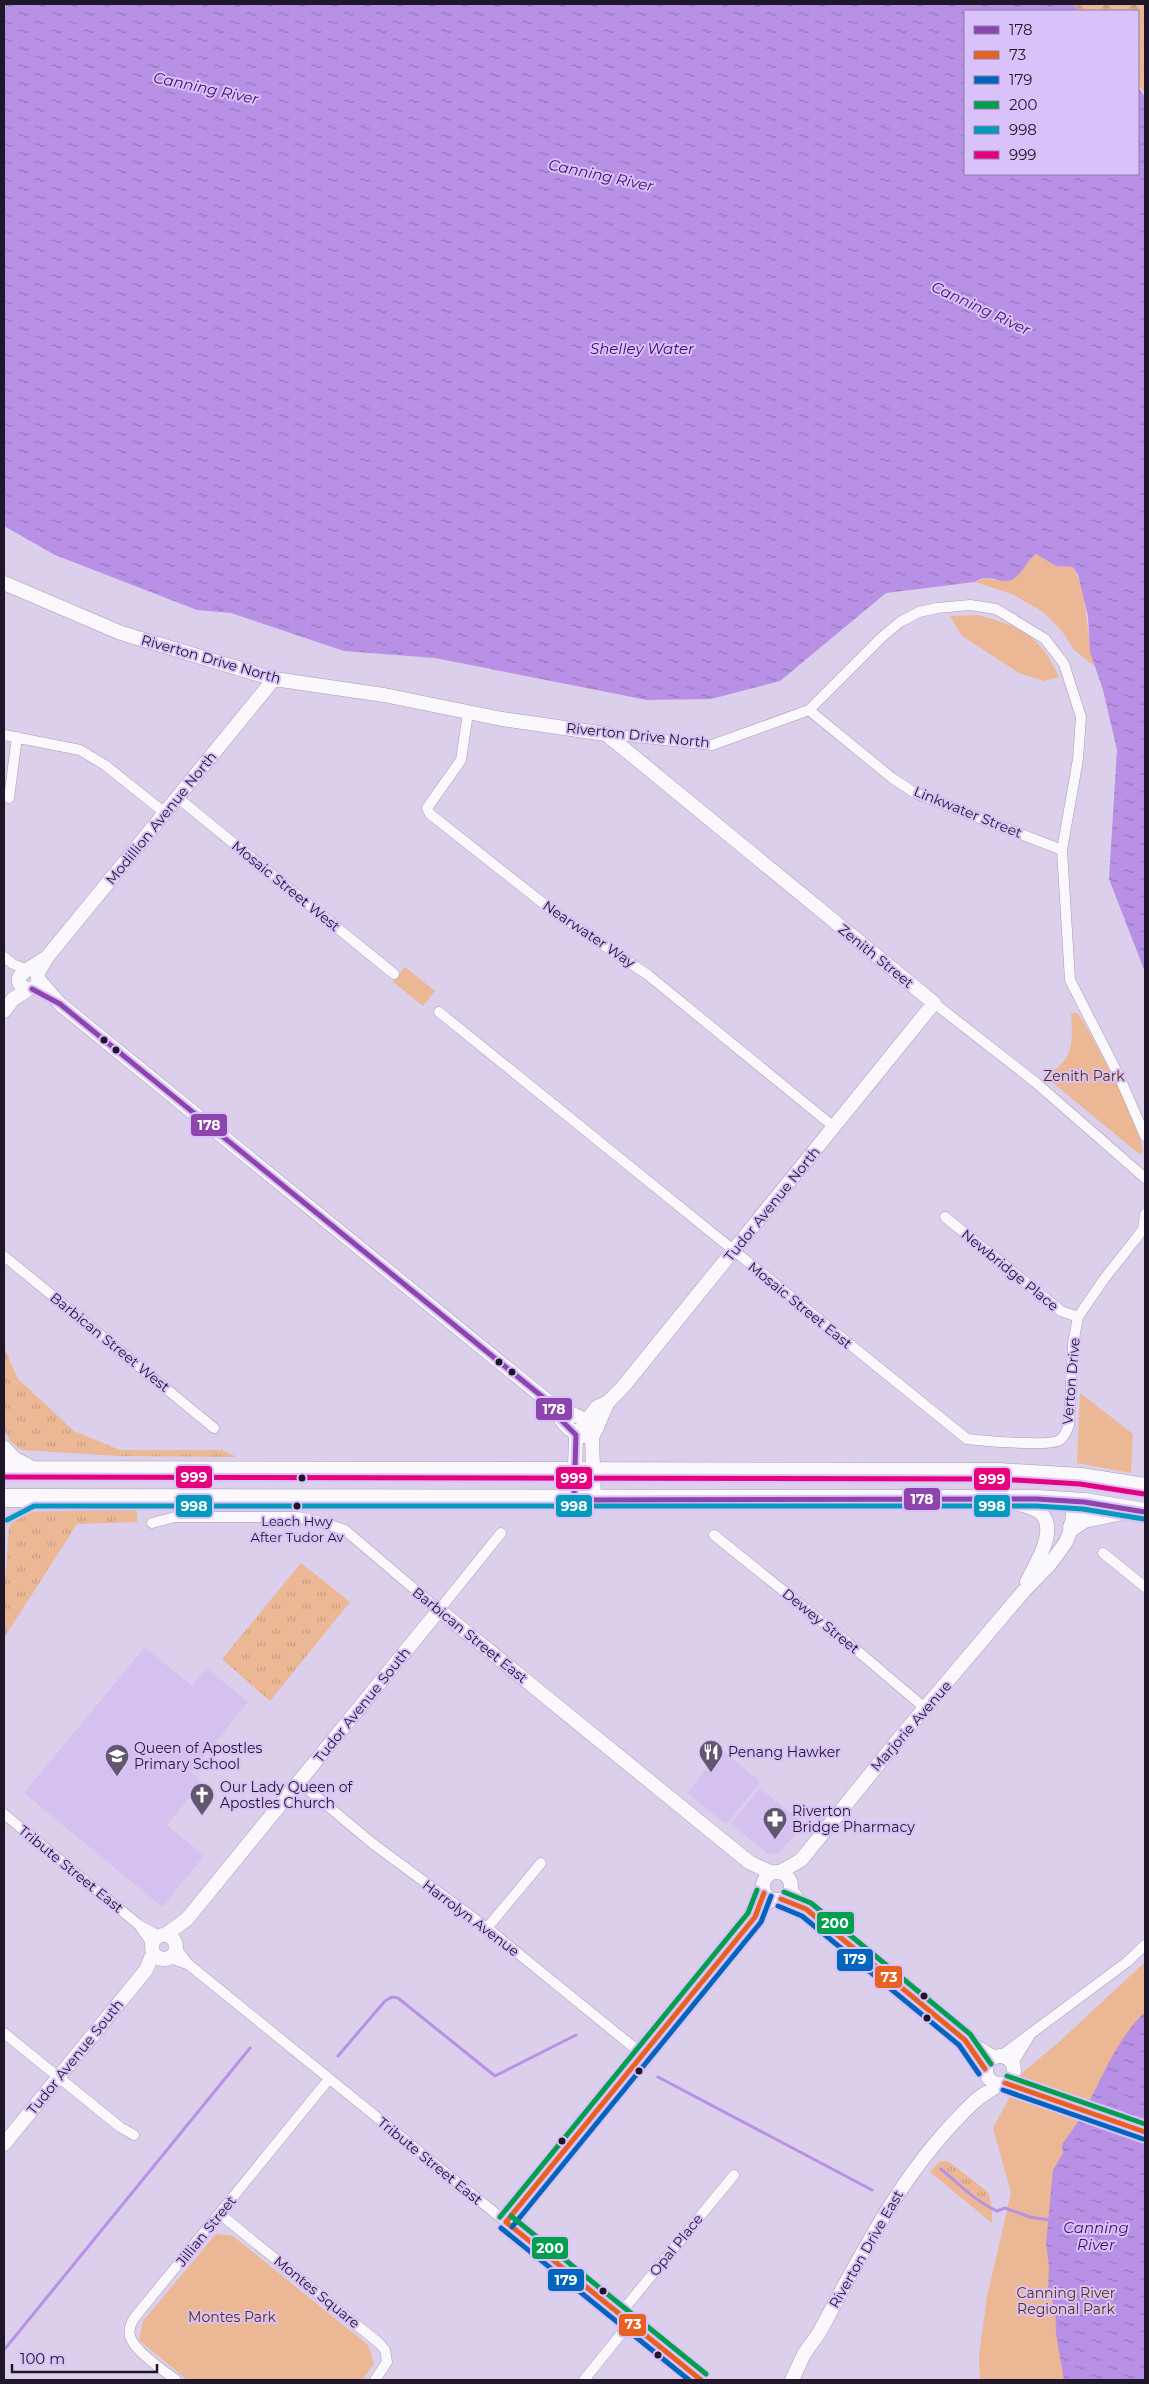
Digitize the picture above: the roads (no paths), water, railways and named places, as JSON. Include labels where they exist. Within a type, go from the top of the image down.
[{"type":"highway","points":[[4,1450],[13,1460],[32,1470]]},
{"type":"highway","points":[[4,1470],[931,1471],[1036,1473],[1081,1477],[1145,1487]]},
{"type":"highway","points":[[1036,1473],[1061,1486],[1068,1501]]},
{"type":"highway","points":[[4,1498],[1004,1500],[1068,1501],[1138,1511]]},
{"type":"highway","points":[[4,1513],[32,1499]]},
{"type":"highway","points":[[1072,1527],[1084,1519],[1138,1511]]},
{"type":"street","name":"Riverton Drive North","points":[[4,583],[121,633],[274,679],[384,695],[468,713],[606,734],[712,745],[809,710],[882,637],[900,622],[919,612],[954,605],[970,605],[996,609],[1045,639],[1070,678],[1081,717],[1078,759],[1062,850],[1070,980],[1119,1076],[1145,1136]]},
{"type":"street","name":"Modillion Avenue North","points":[[4,1011],[274,679]]},
{"type":"street","name":"Linkwater Street","points":[[809,710],[892,778],[915,793],[1062,850]]},
{"type":"street","name":"Nearwater Way","points":[[468,713],[461,760],[427,808],[430,814],[552,911],[648,975],[834,1127]]},
{"type":"street","name":"Zenith Street","points":[[606,734],[934,1003],[1035,1082],[1145,1178]]},
{"type":"street","points":[[4,736],[80,750],[105,765],[165,813]]},
{"type":"street","points":[[9,798],[17,737]]},
{"type":"street","name":"Mosaic Street West","points":[[178,798],[394,974]]},
{"type":"street","points":[[4,957],[550,1403],[591,1428]]},
{"type":"street","name":"Tudor Avenue North","points":[[594,1500],[591,1428],[608,1402],[632,1377],[934,1003]]},
{"type":"street","name":"Mosaic Street East","points":[[440,1012],[733,1252],[967,1439],[1011,1442],[1057,1441],[1066,1435]]},
{"type":"street","points":[[1144,1230],[1145,1214]]},
{"type":"street","name":"Newbridge Place","points":[[945,1217],[1061,1312],[1078,1318]]},
{"type":"street","name":"Verton Drive","points":[[1066,1435],[1069,1425],[1072,1344],[1078,1318],[1104,1279],[1144,1230]]},
{"type":"street","name":"Barbican Street West","points":[[4,1256],[214,1428]]},
{"type":"street","points":[[550,1403],[558,1416],[576,1434],[574,1500]]},
{"type":"street","points":[[576,1434],[591,1428]]},
{"type":"street","name":"Marjorie Avenue","points":[[1004,1500],[1038,1511],[1048,1526],[1045,1546],[1023,1592]]},
{"type":"street","points":[[1068,1501],[1073,1511],[1072,1527]]},
{"type":"street","name":"Barbican Street East","points":[[152,1523],[175,1516],[298,1517],[345,1530],[439,1610],[749,1862],[777,1887]]},
{"type":"street","name":"Marjorie Avenue","points":[[506,2222],[876,1767],[1023,1592],[1050,1564],[1066,1542],[1072,1527]]},
{"type":"street","name":"Tudor Avenue South","points":[[4,2144],[501,1533]]},
{"type":"street","name":"Dewey Street","points":[[714,1535],[847,1642],[926,1709]]},
{"type":"street","points":[[1103,1553],[1145,1586]]},
{"type":"street","name":"Harrolyn Avenue","points":[[299,1782],[372,1843],[487,1928],[642,2054]]},
{"type":"street","name":"Tribute Street East","points":[[4,1814],[164,1947],[188,1964],[698,2379]]},
{"type":"street","points":[[487,1928],[541,1863]]},
{"type":"street","points":[[777,1887],[965,2040],[971,2051],[999,2064],[1043,2096]]},
{"type":"street","name":"Riverton Drive East","points":[[792,2380],[804,2354],[819,2333],[895,2195],[917,2166],[975,2100],[999,2064],[1031,2034],[1127,1962],[1145,1945]]},
{"type":"street","points":[[4,2033],[120,2127],[134,2134]]},
{"type":"street","points":[[999,2064],[991,2082],[1043,2096],[1145,2132]]},
{"type":"street","name":"Riverton Drive East","points":[[975,2100],[1011,2079],[999,2064]]},
{"type":"street","name":"Jillian Street","points":[[176,2380],[134,2345],[130,2336],[130,2327],[134,2317],[329,2079]]},
{"type":"street","name":"Opal Place","points":[[619,2315],[734,2175]]},
{"type":"street","name":"Montes Square","points":[[220,2214],[379,2343],[385,2350],[387,2362],[375,2380]]},
{"type":"street","points":[[584,2380],[629,2324]]},
{"type":"street","name":"Riverton Drive East","points":[[802,2380],[812,2360],[819,2333]]},
{"type":"water","name":"Shelley Water","points":[[4,4],[1074,4],[1077,10],[964,10],[964,175],[1139,175],[1139,88],[1145,97],[1145,972],[1109,879],[1117,750],[1103,690],[1090,652],[1088,616],[1078,575],[1073,567],[1056,566],[1036,554],[1012,580],[985,578],[975,582],[886,593],[780,681],[711,699],[647,700],[435,658],[344,651],[231,613],[197,610],[55,555],[4,526]]},
{"type":"water","name":"Canning River","points":[[1145,2012],[1145,2380],[1064,2380],[1056,2334],[1055,2308],[1048,2291],[1049,2267],[1046,2244],[1053,2170],[1063,2153],[1062,2144],[1084,2112],[1120,2043]]},
{"type":"waterway","points":[[338,2056],[385,2001],[392,1997],[398,1998],[495,2076],[576,2035]]},
{"type":"waterway","points":[[4,2350],[250,2048]]},
{"type":"waterway","points":[[658,2077],[872,2190]]},
{"type":"waterway","points":[[941,2169],[975,2198],[997,2211],[1005,2208],[1030,2217],[1049,2220]]},
{"type":"place","name":"Leach Hwy After Tudor Av","points":[[297,1506]]},
{"type":"place","name":"Penang Hawker","points":[[711,1773]]},
{"type":"place","name":"Queen of Apostles Primary School","points":[[117,1777]]},
{"type":"place","name":"Our Lady Queen of Apostles Church","points":[[202,1816]]},
{"type":"place","name":"Riverton Bridge Pharmacy","points":[[775,1840]]},
{"type":"park label","name":"Zenith Park","points":[[1084,1076]]},
{"type":"park label","name":"Canning River Regional Park","points":[[1066,2302]]},
{"type":"park label","name":"Montes Park","points":[[232,2317]]}]
